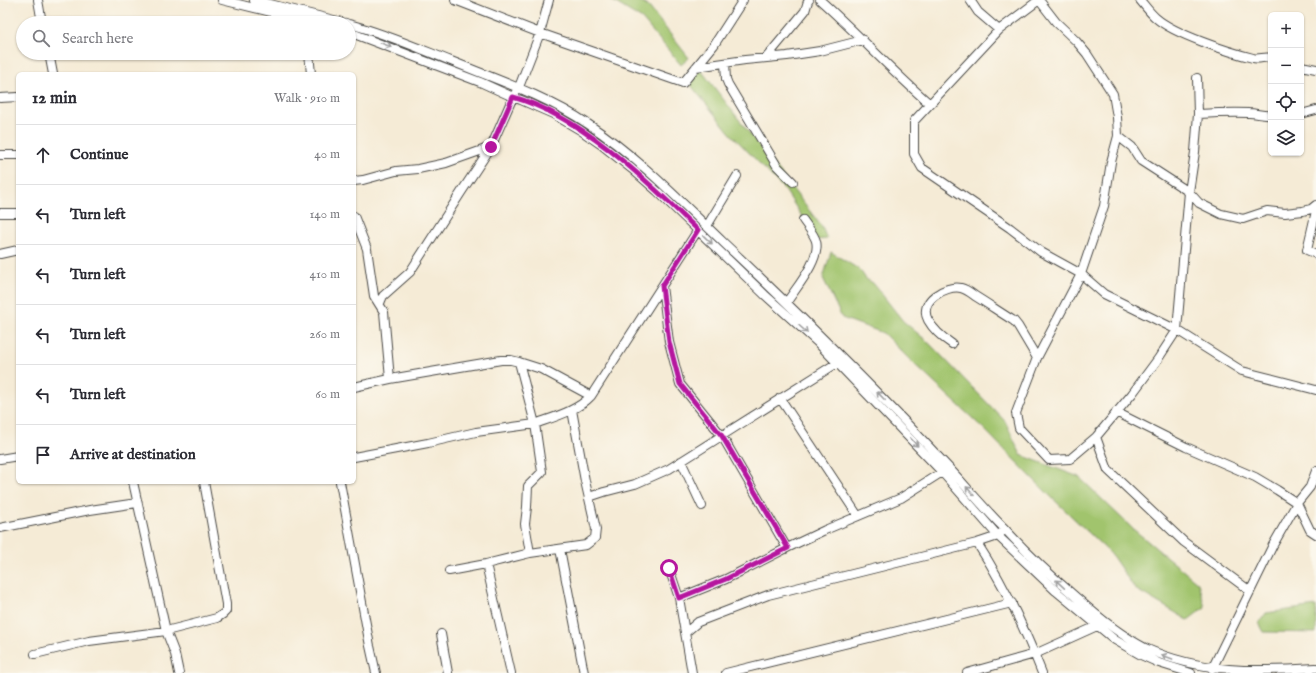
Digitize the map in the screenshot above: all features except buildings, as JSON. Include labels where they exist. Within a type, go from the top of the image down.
[{"type":"street","points":[[38,0],[41,16]]},
{"type":"street","points":[[222,0],[287,16]]},
{"type":"street","points":[[254,0],[279,3],[323,16]]},
{"type":"street","points":[[456,0],[540,32],[683,83],[723,32],[729,20],[743,0]]},
{"type":"street","points":[[380,304],[384,296],[410,272],[491,147],[518,87],[540,32],[549,0]]},
{"type":"street","points":[[766,58],[805,10],[809,0]]},
{"type":"street","points":[[820,0],[914,91],[930,104]]},
{"type":"street","points":[[970,0],[978,12],[999,30]]},
{"type":"street","points":[[1197,78],[1198,114],[1195,152],[1189,192],[1177,330],[1154,365],[1096,437],[1070,459],[1049,460],[1019,428],[1016,413],[1037,358],[1081,274],[1104,206],[1111,162],[1118,136],[1117,117],[1113,94],[1087,54],[1056,22],[1039,0],[999,30],[914,121],[914,154],[922,168],[1005,224],[1041,252],[1081,274],[1104,294],[1177,330],[1242,371],[1316,390]]},
{"type":"street","points":[[1140,0],[1157,19],[1180,32],[1255,59],[1268,57]]},
{"type":"street","points":[[356,26],[518,87],[586,122],[609,139],[655,178],[787,302],[883,398],[1005,530],[1061,585],[1120,634],[1144,648],[1193,666],[1228,672],[1295,671],[1316,668]]},
{"type":"street","points":[[356,35],[480,82],[553,114],[603,146],[637,173],[765,295],[817,342],[942,472],[998,536],[1056,591],[1116,640],[1141,655],[1159,663],[1191,673]]},
{"type":"street","points":[[696,67],[820,51],[863,40]]},
{"type":"street","points":[[50,60],[53,72]]},
{"type":"street","points":[[310,60],[311,72]]},
{"type":"street","points":[[725,63],[726,79],[728,84],[755,131],[778,166],[793,182]]},
{"type":"street","points":[[1304,67],[1316,69]]},
{"type":"street","points":[[0,98],[16,97]]},
{"type":"street","points":[[1304,113],[1316,110]]},
{"type":"street","points":[[1198,114],[1231,112],[1268,115]]},
{"type":"street","points":[[1118,136],[1132,147],[1141,161],[1189,192],[1199,203],[1221,214],[1243,219],[1267,211],[1285,214],[1303,211],[1311,209],[1316,205]]},
{"type":"street","points":[[356,181],[396,171],[418,169],[446,163],[491,147]]},
{"type":"street","points":[[0,155],[16,155]]},
{"type":"street","points":[[707,226],[737,176]]},
{"type":"street","points":[[1316,211],[1307,250],[1316,254]]},
{"type":"street","points":[[0,213],[16,213]]},
{"type":"street","points":[[787,302],[804,278],[815,257],[816,242],[803,220]]},
{"type":"street","points":[[356,221],[367,249],[374,296],[384,312],[390,379]]},
{"type":"street","points":[[356,457],[476,432],[535,424],[572,410],[587,401],[698,230]]},
{"type":"street","points":[[0,254],[16,250]]},
{"type":"street","points":[[662,286],[669,342],[680,384],[722,436],[788,548]]},
{"type":"street","points":[[952,344],[940,335],[928,320],[927,306],[929,300],[943,290],[962,288],[1014,321],[1037,358]]},
{"type":"street","points":[[356,387],[390,379],[500,360],[511,360],[541,369],[591,396]]},
{"type":"street","points":[[519,362],[535,424],[542,472],[528,486],[525,524],[530,553]]},
{"type":"street","points":[[589,497],[635,484],[669,469],[837,363]]},
{"type":"street","points":[[780,398],[858,516]]},
{"type":"street","points":[[449,570],[486,564],[530,553],[586,545],[595,538],[596,529],[572,410]]},
{"type":"street","points":[[1116,412],[1186,447],[1255,478],[1297,503],[1310,530],[1316,534]]},
{"type":"street","points":[[1096,437],[1108,470],[1184,542],[1250,591]]},
{"type":"street","points":[[0,459],[16,456]]},
{"type":"street","points":[[681,461],[702,506]]},
{"type":"street","points":[[679,598],[726,579],[788,548],[901,498],[942,472]]},
{"type":"street","points":[[1212,669],[1273,545],[1297,503],[1310,487],[1316,472]]},
{"type":"street","points":[[133,484],[166,631],[175,654],[179,673]]},
{"type":"street","points":[[35,654],[89,640],[166,631],[217,618],[226,611],[204,484]]},
{"type":"street","points":[[340,484],[376,673]]},
{"type":"street","points":[[0,528],[90,510],[137,503]]},
{"type":"street","points":[[685,633],[698,622],[768,595],[978,543],[998,536],[1005,530]]},
{"type":"street","points":[[978,543],[1012,603],[1042,673]]},
{"type":"street","points":[[560,549],[584,673]]},
{"type":"street","points":[[486,564],[511,673]]},
{"type":"street","points":[[669,568],[679,598],[692,673]]},
{"type":"street","points":[[726,673],[1012,603]]},
{"type":"street","points":[[967,673],[1035,654],[1098,626]]},
{"type":"street","points":[[441,634],[448,673]]},
{"type":"green space","points":[[611,0],[637,0],[649,7],[689,58],[681,65],[642,19]]},
{"type":"green space","points":[[700,69],[822,227],[827,239],[817,240],[785,190],[730,133],[689,83]]},
{"type":"green space","points":[[831,252],[860,270],[866,279],[873,283],[903,321],[927,341],[1005,421],[1021,455],[1079,477],[1133,529],[1198,583],[1205,607],[1188,620],[1135,589],[1111,554],[1045,491],[984,429],[883,333],[842,318],[823,278]]},
{"type":"green space","points":[[1316,606],[1316,633],[1264,632],[1259,623],[1266,613]]},
{"type":"route","points":[[491,147],[513,97],[521,100],[553,114],[603,146],[657,191],[698,230],[662,286],[669,342],[680,384],[722,436],[788,548],[726,579],[679,598],[669,568]]}]
